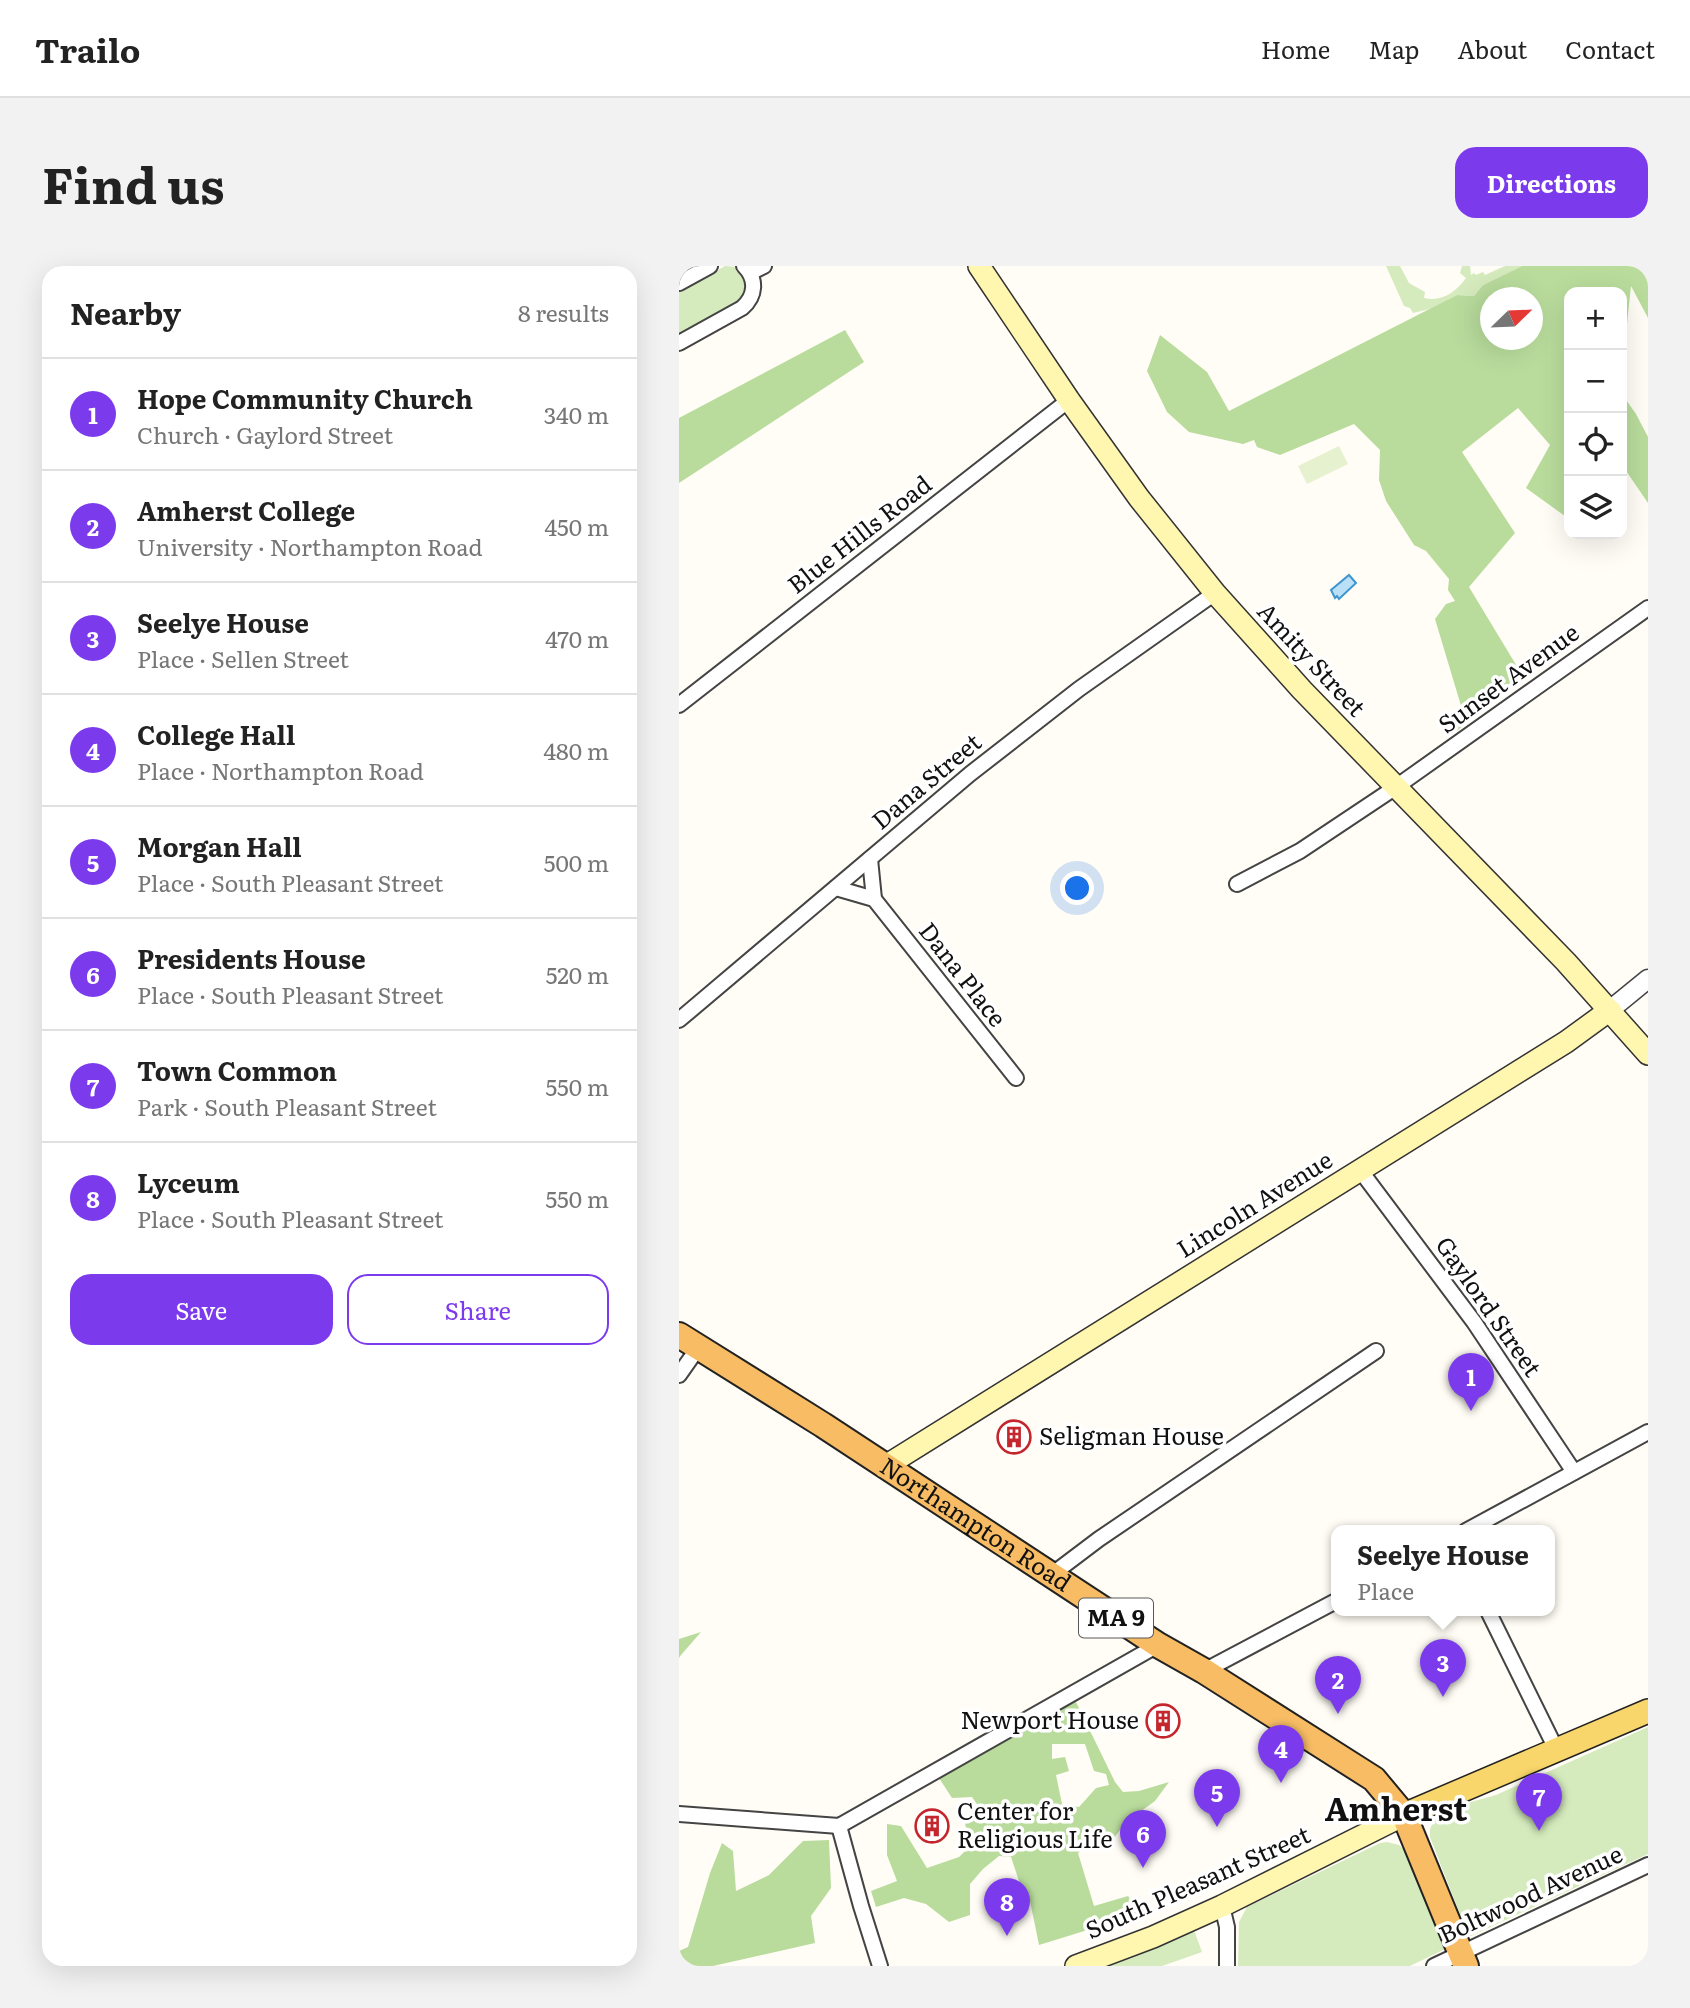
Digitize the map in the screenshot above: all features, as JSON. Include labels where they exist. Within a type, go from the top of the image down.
[{"type":"highway","name":"Northampton Road","points":[[688,1342],[823,1425],[1157,1645],[1204,1671],[1374,1779],[1404,1815]]},
{"type":"highway","name":"MA 9","points":[[1404,1815],[1464,1959]]},
{"type":"main road","name":"Amity Street","points":[[979,266],[1139,498],[1215,593],[1396,788],[1610,1010],[1648,1054]]},
{"type":"main road","name":"Lincoln Avenue","points":[[884,1467],[1566,1042],[1610,1010]]},
{"type":"main road","name":"South Pleasant Street","points":[[1076,1966],[1153,1937],[1222,1906],[1404,1815],[1648,1711]]},
{"type":"street","points":[[679,283],[710,266]]},
{"type":"street","points":[[679,343],[745,305],[753,290],[747,270],[764,266]]},
{"type":"street","name":"Blue Hills Road","points":[[679,705],[1069,400]]},
{"type":"street","name":"Dana Street","points":[[679,1020],[970,774],[1079,689],[1215,593]]},
{"type":"street","name":"Sunset Avenue","points":[[1237,884],[1300,851],[1396,788],[1648,608]]},
{"type":"street","points":[[836,888],[874,899],[870,859]]},
{"type":"street","name":"Dana Place","points":[[874,899],[1016,1078]]},
{"type":"street","name":"Lincoln Avenue","points":[[1610,1010],[1648,979]]},
{"type":"street","name":"Gaylord Street","points":[[1360,1170],[1474,1322],[1574,1472]]},
{"type":"street","points":[[679,1375],[688,1342]]},
{"type":"street","points":[[1051,1576],[1099,1539],[1376,1351]]},
{"type":"street","points":[[1477,1525],[1648,1432]]},
{"type":"street","points":[[1204,1671],[1331,1604]]},
{"type":"street","points":[[1490,1616],[1557,1751]]},
{"type":"street","points":[[679,1814],[839,1826],[1157,1645]]},
{"type":"street","points":[[839,1826],[880,1966]]},
{"type":"street","name":"Boltwood Avenue","points":[[1434,1966],[1464,1959],[1648,1865]]},
{"type":"street","points":[[1222,1906],[1227,1927],[1227,1966]]},
{"type":"green space","points":[[725,266],[737,267],[749,281],[744,299],[679,335],[679,291]]},
{"type":"green space","points":[[1386,266],[1400,266],[1409,283],[1425,292],[1424,298],[1437,299],[1458,288],[1466,278],[1460,273],[1462,266],[1470,266],[1471,275],[1483,272],[1485,275],[1505,266],[1522,266],[1483,285],[1474,296],[1457,295],[1430,309],[1413,313],[1410,308],[1404,306]]},
{"type":"green space","points":[[1522,266],[1648,266],[1648,318],[1631,286],[1627,324],[1627,287],[1564,287],[1564,515],[1526,488],[1550,445],[1518,408],[1462,452],[1515,533],[1469,587],[1524,678],[1454,733],[1445,725],[1462,709],[1435,619],[1446,604],[1455,601],[1448,590],[1449,579],[1426,551],[1414,545],[1386,501],[1379,480],[1380,450],[1354,424],[1280,455],[1257,447],[1254,440],[1243,444],[1189,432],[1167,412],[1147,371],[1160,335],[1207,372],[1229,411],[1457,295],[1474,296],[1480,289],[1480,350],[1543,350],[1543,287],[1481,287]]},
{"type":"green space","points":[[845,330],[864,362],[679,483],[679,418]]},
{"type":"green space","points":[[1627,401],[1648,437],[1648,503],[1627,472]]},
{"type":"green space","points":[[1339,446],[1348,464],[1307,484],[1298,466]]},
{"type":"green space","points":[[701,1632],[681,1655],[679,1658],[679,1639]]},
{"type":"green space","points":[[1076,1702],[1115,1782],[1123,1792],[1139,1791],[1169,1782],[1155,1801],[1126,1822],[1114,1838],[1099,1837],[1078,1853],[1094,1906],[1128,1896],[1138,1911],[1133,1916],[1039,1945],[1029,1896],[1019,1881],[1011,1857],[999,1856],[970,1884],[970,1915],[949,1922],[926,1904],[904,1898],[876,1907],[871,1891],[897,1881],[887,1855],[887,1824],[901,1826],[927,1868],[959,1857],[971,1845],[965,1824],[979,1807],[972,1797],[952,1798],[937,1775],[1011,1732]],"holes":[[[1052,1744],[1085,1744],[1094,1771],[1106,1774],[1109,1785],[1096,1788],[1079,1807],[1062,1804],[1056,1775],[1069,1771],[1065,1757],[1052,1759]]]},
{"type":"green space","points":[[1648,1727],[1648,1854],[1471,1936],[1468,1935],[1430,1837],[1430,1829],[1435,1819],[1471,1802],[1496,1795]]},
{"type":"green space","points":[[829,1840],[831,1888],[811,1916],[815,1943],[713,1966],[679,1966],[679,1951],[688,1947],[722,1843],[733,1851],[736,1891],[769,1875],[803,1841]]},
{"type":"green space","points":[[1387,1842],[1399,1845],[1408,1853],[1446,1948],[1410,1966],[1238,1966],[1239,1922],[1247,1907]]},
{"type":"green space","points":[[1194,1930],[1202,1952],[1162,1966],[1099,1966]]},
{"type":"water","points":[[1349,575],[1356,583],[1339,599],[1337,596],[1335,598],[1331,590]]},
{"type":"place","name":"Hope Community Church","points":[[1471,1411]]},
{"type":"place","name":"Seligman House","points":[[1014,1437]]},
{"type":"place","name":"Seelye House","points":[[1443,1697]]},
{"type":"place","name":"Amherst College","points":[[1338,1714]]},
{"type":"place","name":"Newport House","points":[[1163,1721]]},
{"type":"place","name":"College Hall","points":[[1281,1783]]},
{"type":"place","name":"Center for Religious Life","points":[[932,1826]]},
{"type":"place","name":"Morgan Hall","points":[[1217,1827]]},
{"type":"place","name":"Town Common","points":[[1539,1831]]},
{"type":"place","name":"Presidents House","points":[[1143,1868]]},
{"type":"place","name":"Lyceum","points":[[1007,1936]]},
{"type":"district","name":"Amherst","points":[[1396,1810]]}]
